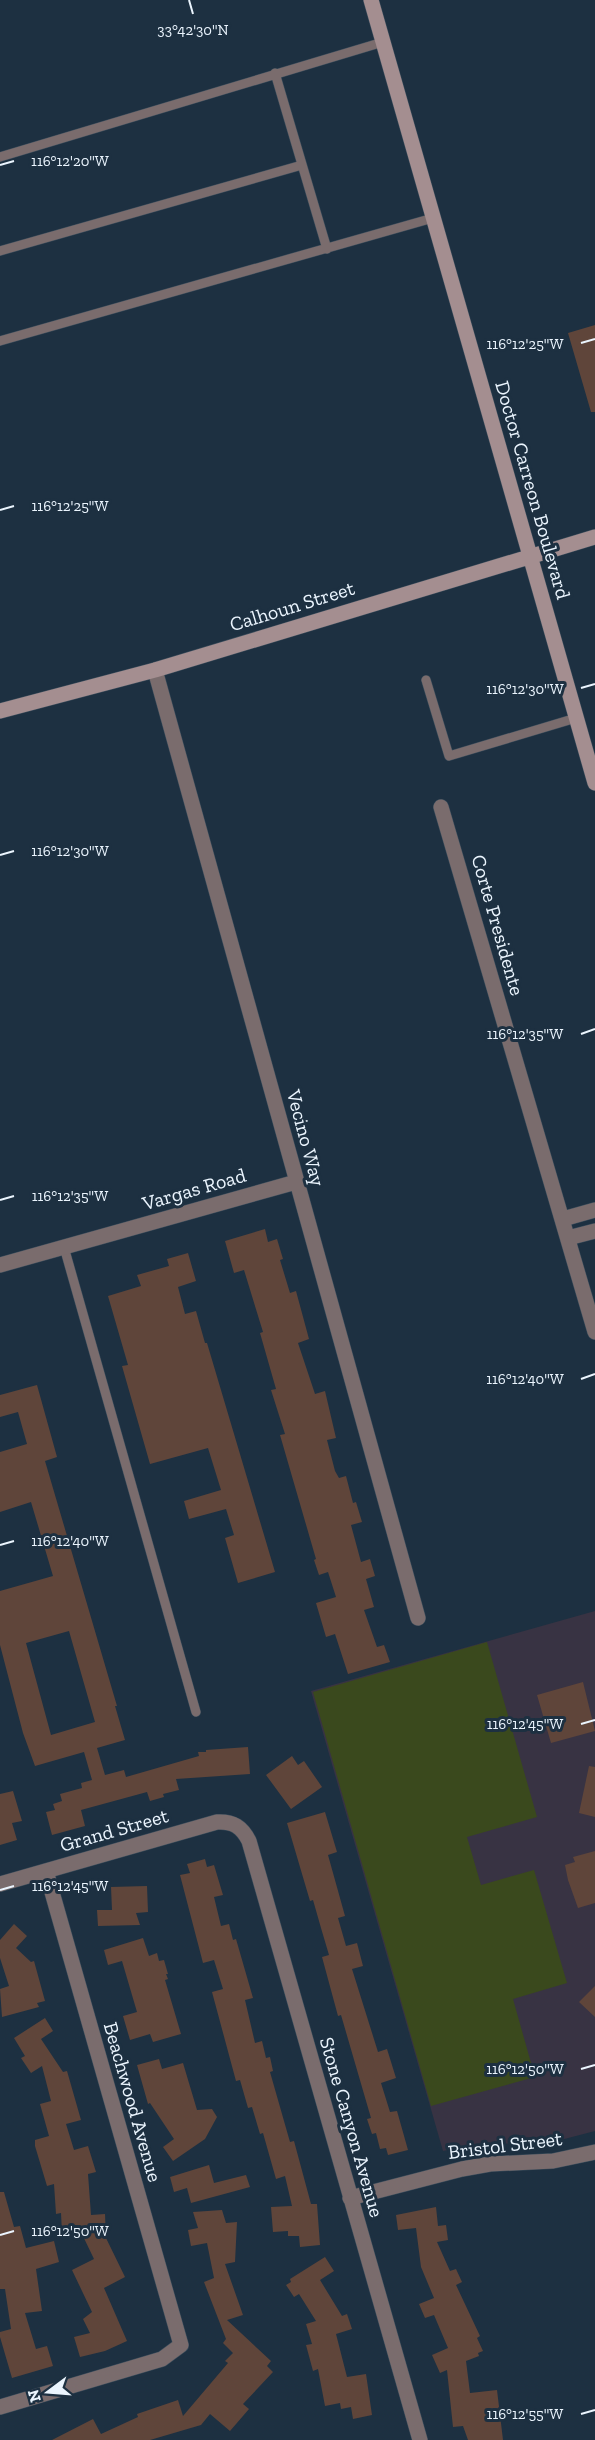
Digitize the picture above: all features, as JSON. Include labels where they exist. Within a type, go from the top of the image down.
[{"type":"main road","name":"Doctor Carreon Boulevard","points":[[371,0],[595,783]]},
{"type":"main road","name":"Calhoun Street","points":[[0,711],[155,670],[595,537]]},
{"type":"street","name":"Vecino Way","points":[[155,670],[418,1618]]},
{"type":"street","name":"Corte Presidente","points":[[441,807],[595,1332]]},
{"type":"street","name":"Vargas Road","points":[[0,1265],[296,1182]]},
{"type":"street","points":[[563,1219],[595,1210]]},
{"type":"street","points":[[568,1238],[595,1231]]},
{"type":"street","name":"Grand Street","points":[[0,1884],[217,1822],[231,1823],[239,1827]]},
{"type":"street","name":"Stone Canyon Avenue","points":[[239,1827],[249,1841],[420,2440]]},
{"type":"street","name":"Beachwood Avenue","points":[[0,2407],[162,2359],[181,2345],[46,1871]]},
{"type":"street","name":"Bristol Street","points":[[350,2198],[462,2169],[490,2164],[553,2161],[595,2152]]},
{"type":"lane","points":[[0,157],[383,42]]},
{"type":"lane","points":[[275,73],[327,249]]},
{"type":"lane","points":[[0,251],[302,165]]},
{"type":"lane","points":[[0,341],[433,218]]},
{"type":"lane","points":[[426,680],[449,756],[576,718]]},
{"type":"lane","points":[[64,1247],[196,1712]]},
{"type":"shaded area","points":[[595,1611],[595,2131],[549,2143],[476,2144],[443,2151],[311,1691]]},
{"type":"green space","points":[[487,1642],[537,1817],[467,1837],[481,1885],[534,1870],[567,1983],[513,1999],[535,2077],[431,2106],[313,1692]]},
{"type":"building","points":[[595,325],[595,412],[591,412],[568,333]]},
{"type":"building","points":[[265,1229],[268,1242],[277,1239],[283,1259],[280,1260],[290,1293],[296,1291],[309,1339],[298,1343],[315,1394],[325,1391],[336,1438],[327,1440],[335,1471],[339,1478],[346,1476],[353,1503],[356,1502],[362,1522],[351,1525],[361,1562],[370,1559],[375,1576],[366,1579],[374,1607],[364,1610],[377,1647],[384,1645],[390,1662],[348,1674],[335,1634],[326,1637],[316,1603],[336,1597],[328,1572],[319,1575],[314,1560],[316,1559],[280,1435],[285,1434],[271,1390],[276,1389],[260,1333],[263,1332],[244,1270],[234,1273],[225,1241]]},
{"type":"building","points":[[188,1253],[196,1281],[178,1287],[185,1314],[196,1311],[275,1572],[238,1583],[225,1538],[234,1535],[226,1509],[189,1519],[184,1501],[221,1490],[208,1448],[150,1464],[122,1366],[128,1365],[108,1296],[141,1286],[137,1275],[169,1266],[167,1259]]},
{"type":"building","points":[[37,1385],[57,1457],[45,1461],[125,1740],[97,1748],[105,1775],[124,1770],[126,1777],[199,1756],[198,1752],[206,1752],[206,1750],[248,1747],[250,1774],[176,1779],[179,1790],[163,1794],[164,1797],[150,1801],[147,1792],[81,1810],[85,1826],[52,1835],[46,1812],[55,1810],[53,1804],[62,1801],[60,1794],[82,1788],[81,1783],[92,1780],[84,1752],[35,1766],[23,1733],[0,1645],[0,1591],[53,1576],[31,1502],[0,1512],[0,1452],[27,1444],[18,1412],[0,1417],[0,1395]],"holes":[[[69,1631],[95,1722],[51,1735],[26,1643]]]},
{"type":"building","points":[[583,1682],[595,1731],[551,1743],[537,1695]]},
{"type":"building","points":[[292,1756],[298,1765],[304,1761],[322,1787],[291,1809],[266,1775]]},
{"type":"building","points":[[589,1766],[595,1767],[595,1817],[579,1813]]},
{"type":"building","points":[[13,1791],[22,1821],[12,1823],[17,1840],[0,1845],[0,1794]]},
{"type":"building","points":[[325,1812],[337,1852],[328,1855],[345,1916],[338,1918],[346,1946],[357,1943],[363,1966],[352,1969],[378,2052],[387,2049],[396,2078],[381,2083],[390,2112],[397,2111],[408,2150],[388,2155],[386,2148],[380,2149],[376,2133],[372,2134],[367,2119],[371,2118],[341,2015],[338,2016],[322,1957],[329,1955],[287,1823]]},
{"type":"building","points":[[595,1851],[595,1903],[578,1908],[565,1865],[575,1862],[573,1857]]},
{"type":"building","points":[[205,1859],[207,1867],[214,1865],[223,1895],[214,1897],[221,1926],[229,1924],[233,1940],[236,1939],[253,1998],[245,2000],[255,2043],[262,2041],[266,2058],[270,2057],[273,2071],[270,2072],[290,2142],[294,2141],[311,2204],[317,2204],[320,2245],[300,2247],[299,2236],[288,2236],[288,2231],[273,2232],[271,2207],[292,2206],[285,2176],[276,2179],[263,2133],[260,2134],[252,2107],[248,2108],[240,2080],[236,2081],[212,1992],[223,1989],[214,1960],[203,1963],[180,1875],[190,1873],[187,1864]]},
{"type":"building","points":[[147,1886],[148,1912],[136,1913],[140,1925],[98,1926],[97,1910],[112,1910],[111,1887]]},
{"type":"building","points":[[14,1924],[27,1936],[16,1948],[31,1962],[34,1961],[45,2001],[37,2003],[39,2007],[2,2017],[0,1989],[9,1986],[0,1958],[0,1940]]},
{"type":"building","points":[[143,1938],[149,1956],[157,1953],[159,1961],[164,1960],[168,1974],[166,1974],[168,1979],[165,1980],[181,2034],[153,2042],[150,2034],[130,2040],[123,2016],[137,2012],[122,1961],[108,1965],[104,1950]]},
{"type":"building","points":[[595,1986],[595,2017],[579,2002]]},
{"type":"building","points":[[45,2018],[53,2031],[41,2039],[63,2072],[67,2071],[81,2120],[66,2124],[74,2150],[88,2146],[96,2172],[88,2174],[91,2215],[105,2214],[106,2238],[125,2277],[104,2288],[127,2341],[105,2351],[80,2357],[74,2337],[90,2333],[83,2319],[92,2312],[72,2270],[94,2259],[81,2232],[62,2233],[61,2213],[56,2214],[54,2184],[47,2186],[35,2146],[35,2140],[49,2136],[40,2104],[51,2101],[42,2066],[31,2073],[21,2058],[25,2056],[14,2038]]},
{"type":"building","points":[[159,2059],[162,2069],[183,2063],[197,2110],[212,2109],[217,2117],[205,2139],[173,2161],[163,2147],[174,2139],[150,2103],[148,2104],[137,2065]]},
{"type":"building","points":[[209,2165],[214,2183],[246,2175],[250,2187],[191,2203],[187,2188],[174,2192],[170,2177]]},
{"type":"building","points":[[0,2192],[4,2192],[14,2227],[20,2226],[26,2248],[54,2241],[59,2262],[36,2269],[42,2311],[25,2313],[36,2349],[47,2346],[53,2366],[12,2378],[0,2337],[0,2332],[11,2329],[5,2289],[0,2289]]},
{"type":"building","points":[[436,2207],[438,2226],[446,2225],[448,2240],[437,2242],[450,2271],[456,2269],[462,2282],[456,2285],[480,2336],[477,2338],[483,2351],[478,2353],[479,2356],[466,2361],[470,2393],[497,2390],[503,2440],[468,2440],[463,2426],[453,2427],[447,2370],[440,2373],[432,2355],[448,2348],[434,2315],[425,2318],[419,2304],[434,2298],[421,2267],[416,2228],[398,2230],[396,2215]]},
{"type":"building","points":[[222,2210],[226,2223],[237,2222],[235,2262],[225,2264],[243,2315],[227,2320],[271,2361],[267,2366],[273,2372],[243,2404],[249,2409],[230,2431],[210,2414],[201,2425],[150,2440],[52,2440],[93,2419],[101,2434],[138,2417],[137,2414],[178,2400],[183,2416],[228,2363],[225,2361],[233,2353],[223,2343],[226,2339],[204,2282],[214,2278],[207,2243],[191,2246],[188,2230],[198,2228],[193,2212]]},
{"type":"building","points":[[325,2257],[334,2271],[320,2280],[342,2316],[347,2314],[352,2329],[336,2334],[347,2377],[366,2374],[372,2415],[353,2419],[351,2407],[341,2409],[340,2403],[325,2406],[318,2369],[313,2371],[306,2345],[312,2344],[306,2324],[316,2321],[299,2294],[294,2297],[286,2285],[291,2282],[290,2279]]}]
